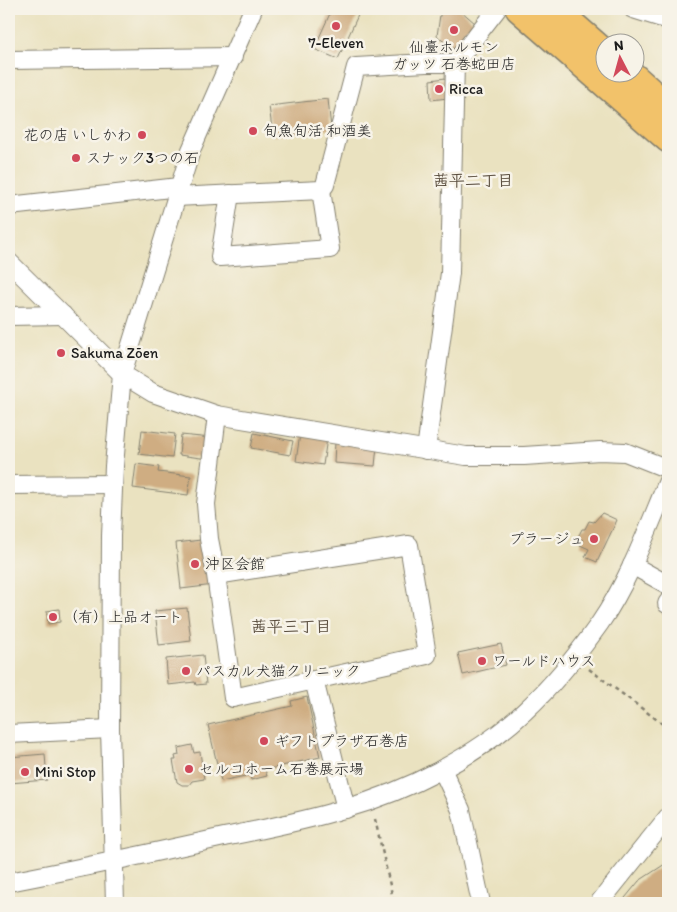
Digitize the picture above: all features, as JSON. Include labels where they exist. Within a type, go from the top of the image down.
[{"type":"highway","points":[[519,9],[668,139]]},
{"type":"highway","points":[[555,9],[594,43]]},
{"type":"highway","points":[[640,82],[668,107]]},
{"type":"street","points":[[115,903],[110,729],[111,536],[113,484],[122,374],[190,150],[253,9]]},
{"type":"street","points":[[426,450],[450,273],[455,63],[497,9]]},
{"type":"street","points":[[633,9],[668,20]]},
{"type":"street","points":[[9,60],[233,57]]},
{"type":"street","points":[[230,194],[220,257],[330,249],[321,190],[325,185],[356,67],[455,63]]},
{"type":"street","points":[[9,206],[178,192],[230,194],[321,190]]},
{"type":"street","points":[[9,262],[122,374],[153,393],[217,416],[466,456],[524,456],[600,451],[625,452],[668,469]]},
{"type":"street","points":[[9,316],[63,316]]},
{"type":"street","points":[[216,575],[409,545],[427,655],[233,698],[216,575],[209,539],[206,504],[217,416]]},
{"type":"street","points":[[9,882],[113,862],[346,809],[393,792],[442,768],[482,745],[524,713],[557,678],[601,622],[632,565],[668,482]]},
{"type":"street","points":[[9,485],[113,484]]},
{"type":"street","points":[[632,565],[668,586]]},
{"type":"street","points":[[314,680],[346,809]]},
{"type":"street","points":[[9,734],[110,729]]},
{"type":"street","points":[[442,768],[461,810],[481,903]]},
{"type":"street","points":[[599,903],[668,817]]},
{"type":"path","points":[[589,669],[668,728]]},
{"type":"path","points":[[375,818],[394,903]]},
{"type":"building","points":[[332,9],[350,9],[359,13],[338,59],[314,49]]},
{"type":"building","name":"仙臺ホルモン ガッツ 石巻蛇田店","points":[[446,9],[459,9],[476,24],[453,49],[437,36],[440,15]]},
{"type":"building","name":"Ricca","points":[[446,78],[448,98],[431,100],[430,80]]},
{"type":"building","points":[[328,99],[331,129],[273,136],[269,106]]},
{"type":"building","points":[[142,430],[175,434],[172,458],[139,454]]},
{"type":"building","points":[[254,433],[293,441],[290,455],[251,448]]},
{"type":"building","points":[[300,434],[327,438],[323,465],[296,461]]},
{"type":"building","points":[[181,435],[211,438],[208,459],[179,455]]},
{"type":"building","points":[[335,442],[377,446],[375,466],[334,463]]},
{"type":"building","points":[[136,464],[159,467],[158,472],[191,476],[188,495],[133,488]]},
{"type":"building","name":"プラージュ","points":[[602,513],[617,520],[597,562],[585,557],[589,549],[580,545],[583,540],[578,537],[589,521],[594,522]]},
{"type":"building","name":"沖区会館","points":[[209,539],[214,585],[181,589],[176,543]]},
{"type":"building","points":[[187,608],[191,641],[159,645],[155,611]]},
{"type":"building","name":"（有）上品オート","points":[[59,609],[60,622],[48,624],[47,611]]},
{"type":"building","points":[[501,644],[506,665],[463,675],[458,653]]},
{"type":"building","name":"パスカル犬猫クリニック","points":[[203,655],[206,684],[196,685],[195,682],[168,685],[166,659]]},
{"type":"building","name":"ギフトプラザ石巻店","points":[[307,697],[320,757],[265,770],[267,776],[251,780],[250,775],[221,781],[208,725],[292,706],[291,701]]},
{"type":"building","name":"セルコホーム石巻展示場","points":[[192,745],[194,753],[200,752],[204,779],[192,781],[189,785],[182,785],[177,782],[173,760],[176,760],[175,756],[179,755],[178,748]]},
{"type":"building","points":[[45,754],[47,780],[9,783],[9,757]]},
{"type":"building","points":[[668,862],[668,903],[621,903],[639,881]]},
{"type":"place","name":"7-Eleven","points":[[336,26]]},
{"type":"place","name":"仙臺ホルモン ガッツ 石巻蛇田店","points":[[454,30]]},
{"type":"place","name":"Ricca","points":[[439,89]]},
{"type":"place","name":"旬魚旬活 和酒美","points":[[253,131]]},
{"type":"place","name":"花の店 いしかわ","points":[[142,135]]},
{"type":"place","name":"スナック3つの石","points":[[76,158]]},
{"type":"place","name":"Sakuma Zōen","points":[[61,353]]},
{"type":"place","name":"プラージュ","points":[[594,539]]},
{"type":"place","name":"沖区会館","points":[[195,564]]},
{"type":"place","name":"（有）上品オート","points":[[53,617]]},
{"type":"place","name":"ワールドハウス","points":[[482,661]]},
{"type":"place","name":"パスカル犬猫クリニック","points":[[186,671]]},
{"type":"place","name":"ギフトプラザ石巻店","points":[[264,741]]},
{"type":"place","name":"セルコホーム石巻展示場","points":[[189,769]]},
{"type":"place","name":"Mini Stop","points":[[25,772]]},
{"type":"district","name":"茜平二丁目","points":[[473,180]]},
{"type":"district","name":"茜平三丁目","points":[[291,626]]}]
